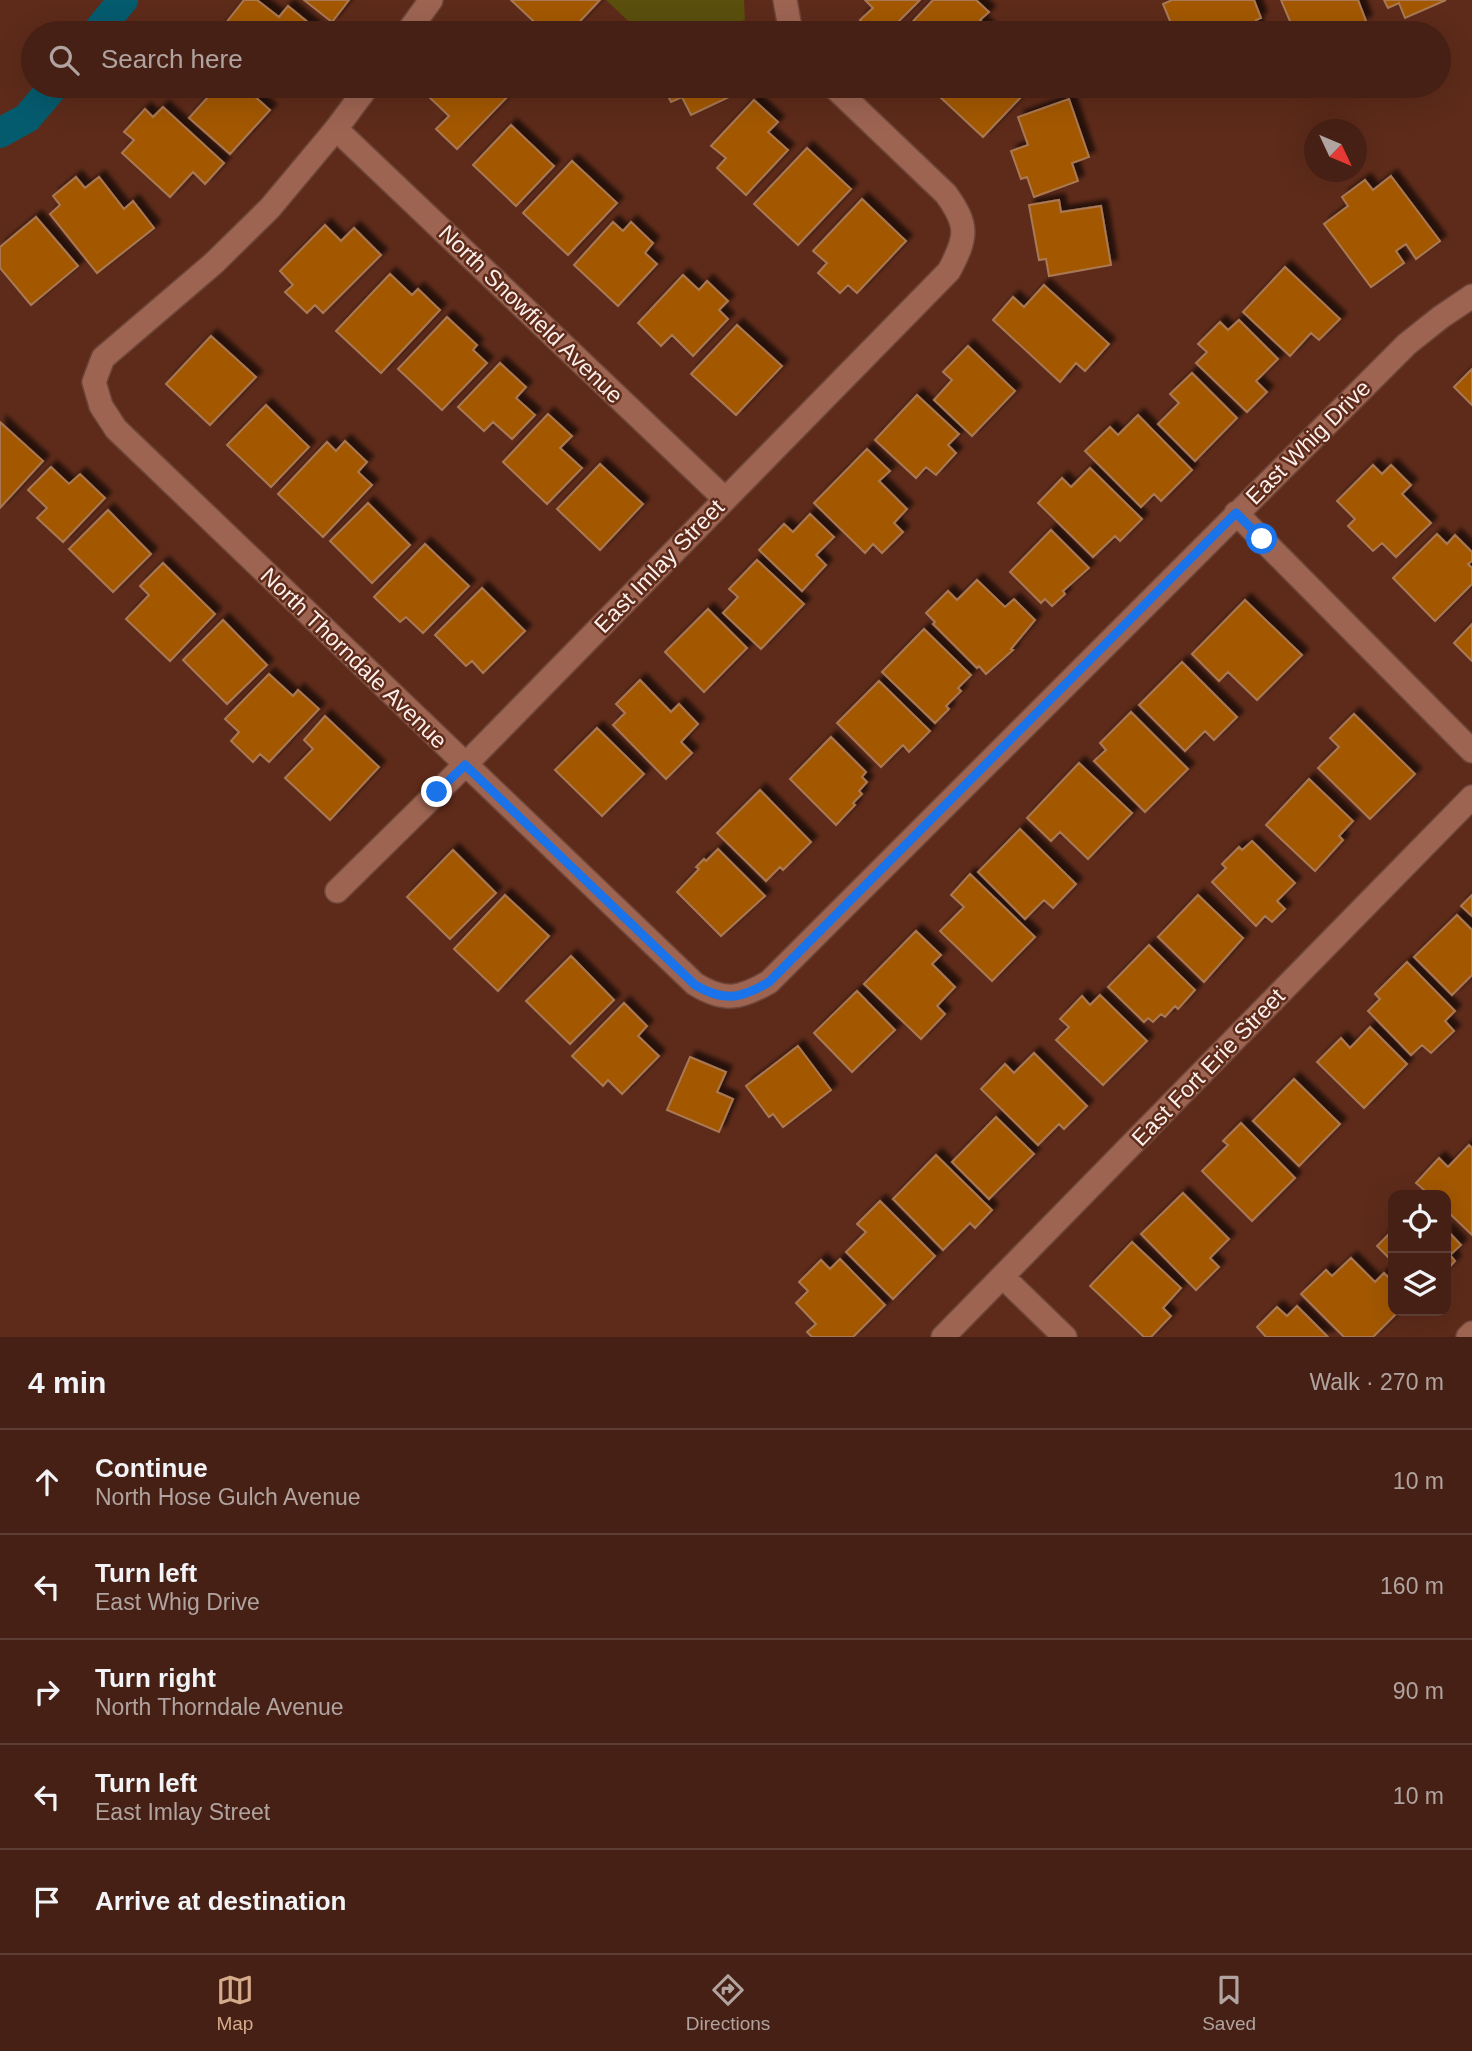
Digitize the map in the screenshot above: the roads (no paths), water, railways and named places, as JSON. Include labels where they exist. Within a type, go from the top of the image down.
[{"type":"street","points":[[416,21],[431,0]]},
{"type":"street","points":[[785,0],[789,21]]},
{"type":"street","points":[[336,129],[359,98]]},
{"type":"street","name":"East Imlay Street","points":[[337,891],[465,765],[948,271],[960,250],[964,229],[958,211],[946,194],[846,98]]},
{"type":"street","name":"North Thorndale Avenue","points":[[336,129],[270,208],[214,263],[103,358],[94,382],[101,406],[116,429],[695,985],[710,994],[729,998]]},
{"type":"street","name":"North Snowfield Avenue","points":[[336,129],[725,499]]},
{"type":"street","name":"East Whig Drive","points":[[729,998],[750,994],[769,982],[1407,344],[1472,296]]},
{"type":"street","points":[[1236,513],[1472,751]]},
{"type":"street","name":"East Fort Erie Street","points":[[943,1337],[1472,797]]},
{"type":"street","points":[[1003,1277],[1065,1337]]},
{"type":"street","points":[[1468,1337],[1472,1333]]},
{"type":"waterway","points":[[106,21],[123,0]]},
{"type":"waterway","points":[[0,133],[27,118],[44,98]]}]
